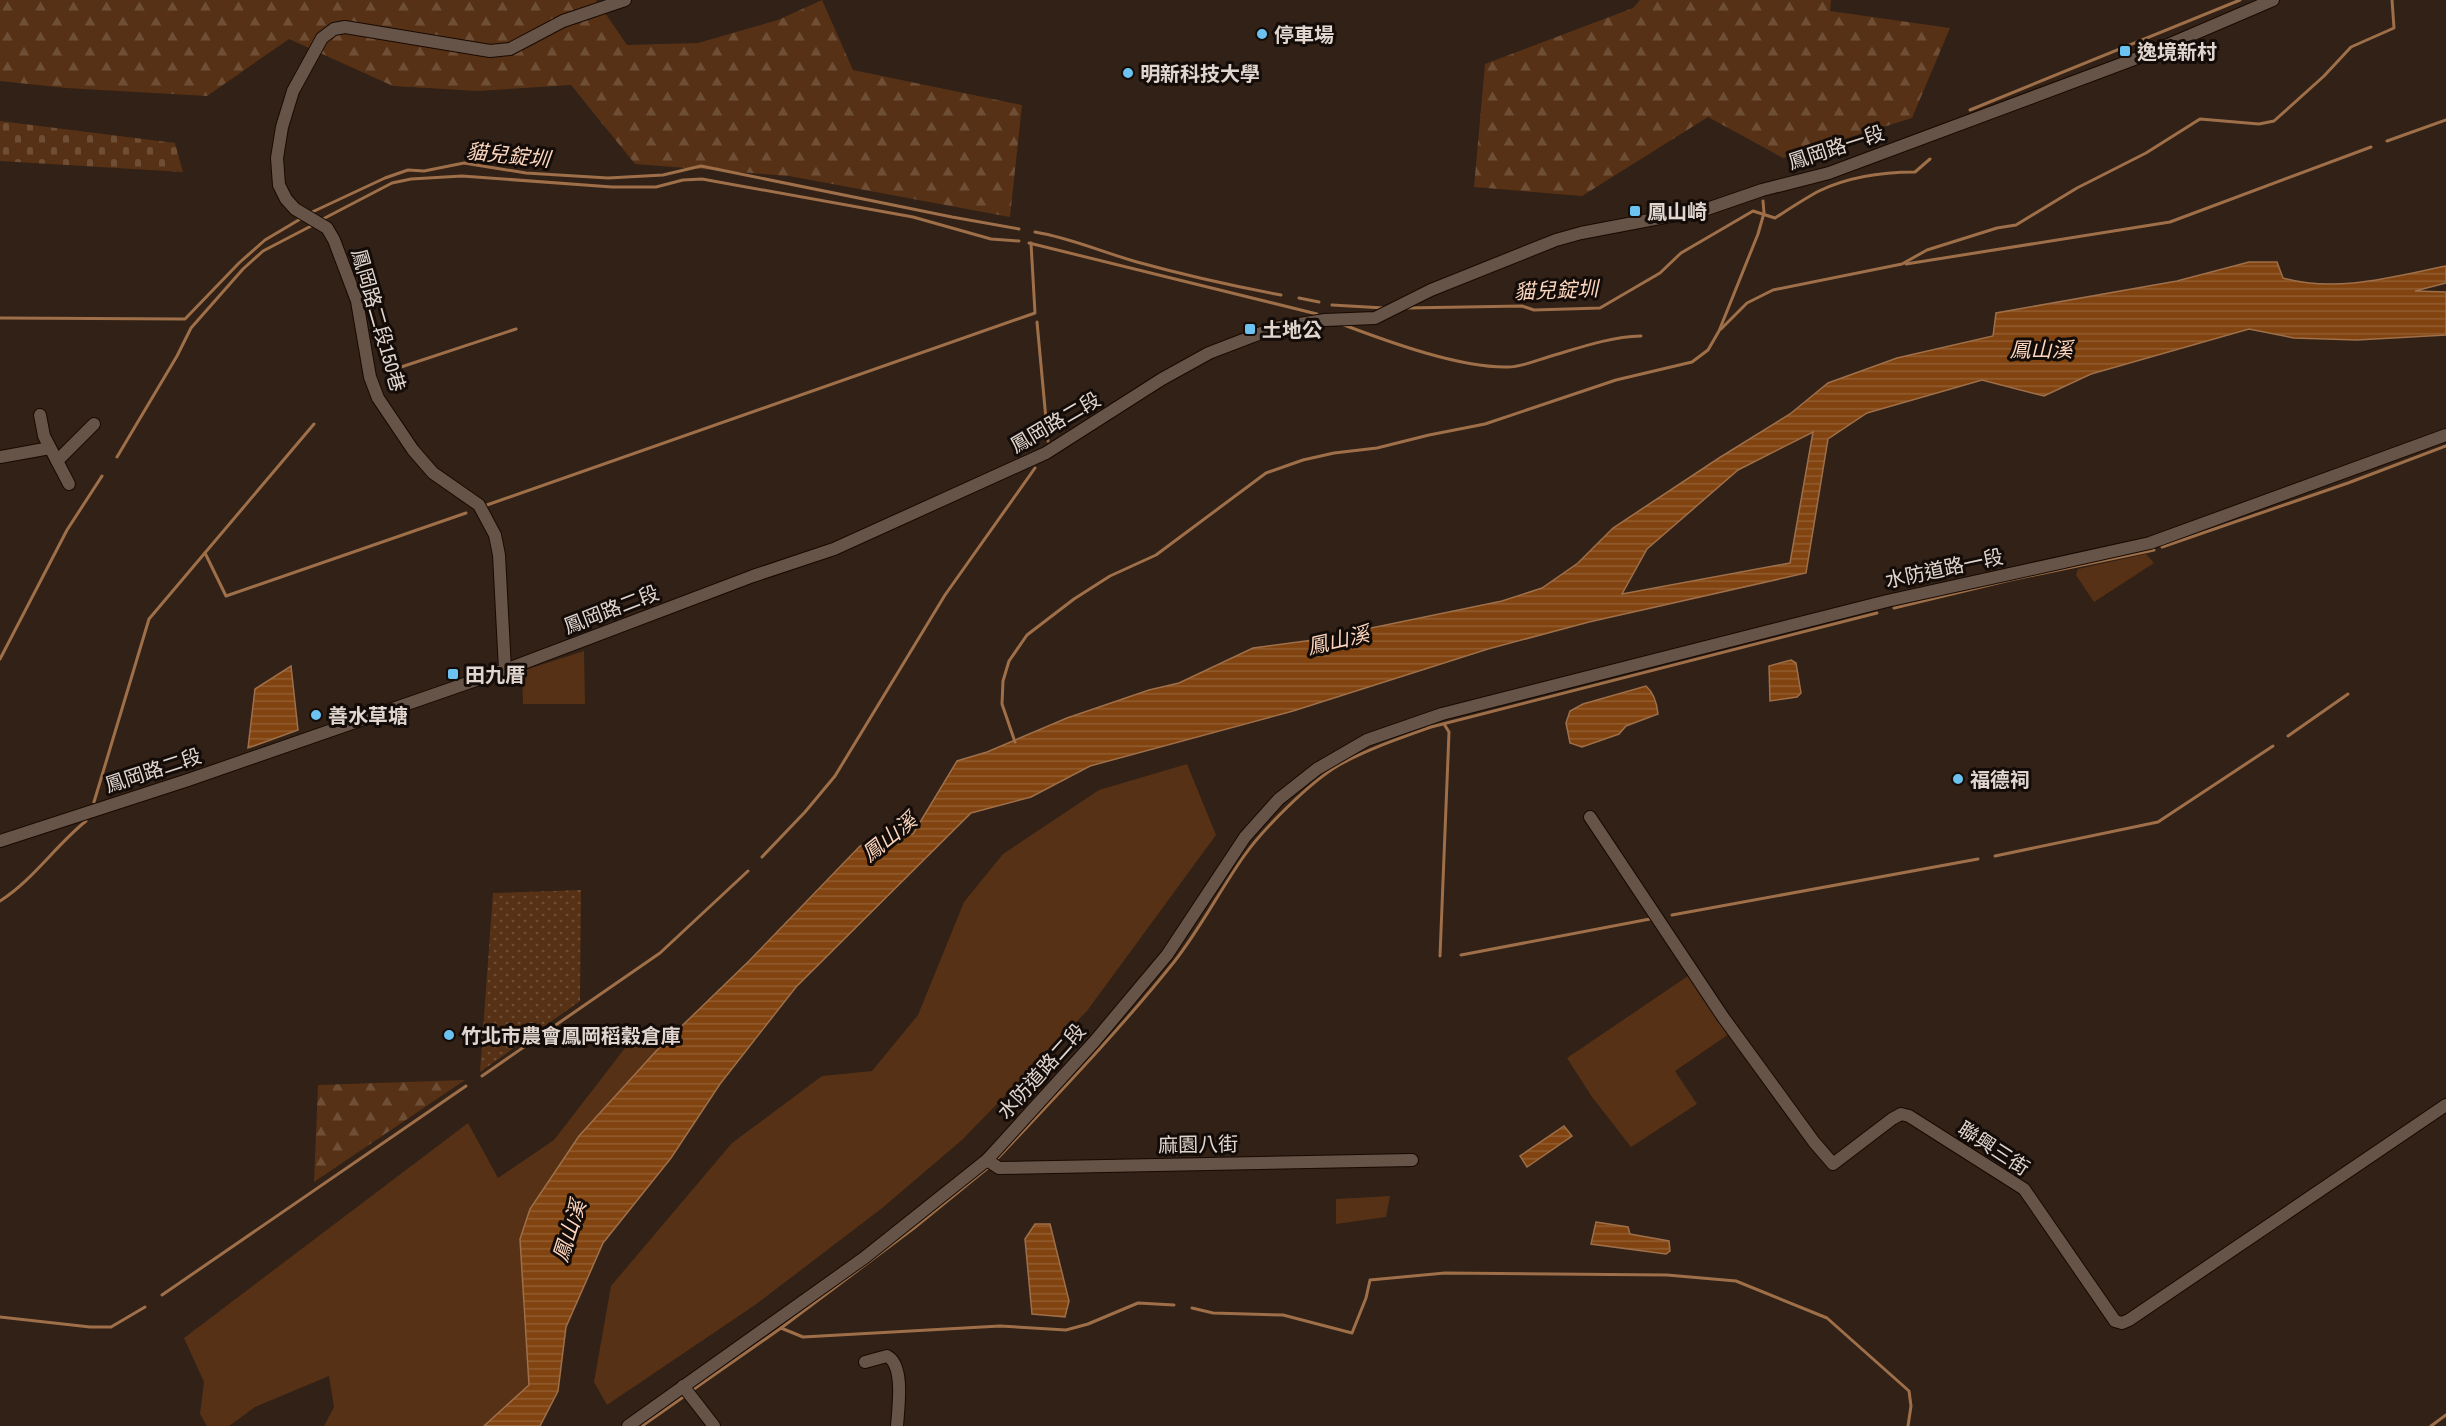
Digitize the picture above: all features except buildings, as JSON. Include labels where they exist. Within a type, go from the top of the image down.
[{"type":"street","name":"鳳岡路二段150巷","points":[[505,670],[495,535],[479,505],[433,472],[413,450],[378,398],[370,376],[357,301],[334,240],[327,228],[295,209],[286,199],[279,185],[277,158],[282,127],[293,91],[322,38],[334,29],[345,27],[490,51],[510,49],[563,21],[625,0]]},
{"type":"street","name":"鳳岡路一段","points":[[1209,353],[1274,328],[1325,320],[1375,318],[1431,290],[1556,240],[1581,233],[1707,209],[1762,190],[1829,173],[2140,57],[2273,0]]},
{"type":"street","name":"鳳岡路二段","points":[[0,841],[177,783],[505,670],[753,576],[834,549],[1046,453],[1162,379],[1209,353]]},
{"type":"street","points":[[40,415],[44,436],[69,484]]},
{"type":"street","points":[[57,460],[94,424]]},
{"type":"street","name":"水防道路一段","points":[[1442,714],[1887,601],[2150,543],[2446,435]]},
{"type":"street","points":[[0,457],[50,448]]},
{"type":"street","name":"水防道路二段","points":[[628,1426],[864,1258],[987,1160],[1094,1042],[1167,955],[1245,837],[1279,799],[1317,769],[1367,740],[1442,714]]},
{"type":"street","name":"聯興三街","points":[[1590,816],[1723,1017],[1814,1142],[1833,1164],[1892,1119],[1901,1114],[1909,1116],[2024,1189],[2115,1321],[2122,1323],[2129,1320],[2446,1105]]},
{"type":"street","name":"麻園八街","points":[[987,1160],[999,1168],[1412,1160]]},
{"type":"street","points":[[865,1362],[887,1356],[896,1365],[899,1381],[897,1426]]},
{"type":"street","points":[[683,1386],[714,1426]]},
{"type":"green space","points":[[0,0],[596,0],[627,45],[698,43],[778,20],[822,0],[853,70],[1022,105],[1010,217],[789,176],[635,164],[571,85],[478,91],[393,86],[289,39],[207,96],[66,88],[0,81]]},
{"type":"green space","points":[[1640,0],[1831,0],[1830,11],[1950,28],[1912,118],[1783,158],[1708,117],[1582,196],[1474,187],[1485,64],[1633,8]]},
{"type":"green space","points":[[0,121],[175,143],[183,172],[0,161]]},
{"type":"green space","points":[[2146,554],[2154,563],[2094,602],[2076,575],[2078,569]]},
{"type":"green space","points":[[584,651],[585,704],[523,704],[522,671]]},
{"type":"green space","points":[[1187,764],[1216,835],[1087,1011],[962,1140],[881,1209],[755,1305],[607,1405],[594,1382],[611,1286],[732,1143],[822,1076],[872,1071],[918,1015],[964,902],[1003,854],[1099,790]]},
{"type":"green space","points":[[581,890],[580,1001],[480,1072],[493,893]]},
{"type":"green space","points":[[1688,976],[1729,1034],[1675,1071],[1697,1104],[1631,1147],[1592,1097],[1567,1058]]},
{"type":"green space","points":[[635,1035],[657,1050],[579,1136],[523,1304],[529,1385],[484,1426],[324,1426],[334,1407],[329,1376],[255,1407],[229,1426],[207,1426],[200,1414],[204,1382],[184,1338],[468,1123],[498,1178],[554,1140]]},
{"type":"green space","points":[[465,1080],[314,1182],[318,1085]]},
{"type":"green space","points":[[1390,1196],[1386,1217],[1336,1224],[1336,1199]]},
{"type":"water","name":"鳳山溪","points":[[2249,262],[2277,262],[2283,278],[2323,284],[2385,279],[2446,266],[2446,283],[2415,291],[2446,292],[2446,335],[2357,340],[2294,338],[2249,329],[2091,374],[2044,396],[1982,380],[1867,413],[1828,439],[1806,573],[1589,622],[1488,649],[1293,711],[1090,766],[1031,797],[971,813],[796,987],[720,1084],[671,1158],[603,1243],[566,1327],[558,1391],[540,1426],[484,1426],[529,1385],[520,1239],[530,1209],[579,1136],[657,1050],[749,961],[860,846],[883,833],[913,834],[957,761],[987,752],[1067,718],[1149,690],[1179,683],[1253,648],[1313,640],[1502,601],[1542,588],[1578,563],[1613,528],[1790,414],[1828,383],[1897,358],[1993,336],[1996,313],[2177,281]],"holes":[[[1813,432],[1790,563],[1622,594],[1647,549],[1738,470]]]},
{"type":"water","points":[[1791,660],[1796,663],[1801,693],[1797,697],[1770,701],[1769,666]]},
{"type":"water","points":[[291,666],[298,730],[248,748],[255,689]]},
{"type":"water","points":[[1646,686],[1655,699],[1658,714],[1626,726],[1619,734],[1582,747],[1570,743],[1566,723],[1570,711],[1583,704]]},
{"type":"water","points":[[1564,1126],[1572,1136],[1527,1167],[1520,1156]]},
{"type":"water","points":[[1596,1222],[1628,1227],[1630,1234],[1669,1241],[1670,1251],[1666,1254],[1591,1244]]},
{"type":"water","points":[[1035,1224],[1050,1224],[1069,1301],[1065,1317],[1032,1314],[1025,1239]]},
{"type":"waterway","points":[[1970,110],[2240,0]]},
{"type":"waterway","points":[[1721,329],[1747,303],[1773,290],[1902,264],[1927,250],[1997,228],[2016,225],[2077,188],[2146,153],[2200,119],[2259,124],[2274,121],[2324,76],[2351,47],[2394,28],[2392,0]]},
{"type":"waterway","points":[[2387,141],[2446,120]]},
{"type":"waterway","points":[[1906,264],[2170,222],[2371,147]]},
{"type":"waterway","name":"貓兒錠圳","points":[[1406,308],[1522,306],[1534,310],[1600,308],[1660,273],[1681,253],[1753,211],[1775,218],[1830,186],[1866,176],[1915,172],[1930,159]]},
{"type":"waterway","name":"貓兒錠圳","points":[[310,213],[385,178],[408,170],[424,171],[464,163],[526,173],[608,178],[663,175],[701,166],[1019,229]]},
{"type":"waterway","points":[[321,220],[392,183],[411,179],[462,176],[612,187],[656,187],[683,180],[702,179],[913,217],[991,239],[1019,241]]},
{"type":"waterway","points":[[1015,742],[1002,704],[1003,681],[1009,661],[1027,635],[1074,599],[1110,576],[1156,555],[1266,473],[1303,460],[1334,453],[1377,448],[1485,424],[1616,380],[1692,362],[1708,350],[1719,331],[1758,234],[1764,213],[1763,201]]},
{"type":"waterway","name":"貓兒錠圳","points":[[0,318],[185,319],[239,263],[265,240],[302,218]]},
{"type":"waterway","points":[[117,457],[191,328],[243,269],[263,251],[313,225]]},
{"type":"waterway","name":"貓兒錠圳","points":[[1035,232],[1137,262],[1281,295]]},
{"type":"waterway","points":[[1029,243],[1317,314]]},
{"type":"waterway","points":[[484,506],[1035,313],[1031,243]]},
{"type":"waterway","name":"貓兒錠圳","points":[[1299,298],[1319,302]]},
{"type":"waterway","name":"貓兒錠圳","points":[[1332,305],[1384,308]]},
{"type":"waterway","points":[[1037,322],[1048,441]]},
{"type":"waterway","points":[[1344,325],[1447,359],[1508,367],[1523,365],[1605,341],[1641,336]]},
{"type":"waterway","points":[[392,370],[516,329]]},
{"type":"waterway","points":[[94,802],[149,619],[314,424]]},
{"type":"waterway","points":[[2162,547],[2348,483],[2446,446]]},
{"type":"waterway","points":[[762,857],[805,812],[835,776],[945,595],[1035,468]]},
{"type":"waterway","points":[[0,659],[67,530],[102,476]]},
{"type":"waterway","points":[[205,553],[226,596],[466,513]]},
{"type":"waterway","points":[[1894,608],[2010,580],[2154,550]]},
{"type":"waterway","points":[[995,1161],[1109,1039],[1153,988],[1193,936],[1244,856],[1263,833],[1301,794],[1339,765],[1373,749],[1431,727],[1877,613]]},
{"type":"waterway","points":[[2288,736],[2348,694]]},
{"type":"waterway","points":[[1440,956],[1449,732],[1444,724]]},
{"type":"waterway","points":[[1995,856],[2158,822],[2273,746]]},
{"type":"waterway","points":[[0,901],[34,873],[86,821]]},
{"type":"waterway","points":[[1672,915],[1978,859]]},
{"type":"waterway","points":[[482,1076],[660,953],[748,871]]},
{"type":"waterway","points":[[1461,955],[1650,919]]},
{"type":"waterway","points":[[162,1295],[466,1086]]},
{"type":"waterway","points":[[691,1391],[781,1328],[914,1228],[990,1166]]},
{"type":"waterway","points":[[1192,1308],[1213,1313],[1283,1315],[1352,1333],[1366,1298],[1370,1280],[1445,1273],[1667,1275],[1736,1281],[1827,1318],[1909,1391],[1911,1406],[1908,1426]]},
{"type":"waterway","points":[[781,1328],[803,1337],[1000,1326],[1066,1330],[1088,1324],[1138,1303],[1174,1305]]},
{"type":"waterway","points":[[0,1317],[90,1327],[111,1327],[145,1307]]},
{"type":"waterway","points":[[642,1426],[686,1395]]},
{"type":"waterway","points":[[2431,1426],[2446,1415]]},
{"type":"place","name":"停車場","points":[[1262,34]]},
{"type":"place","name":"逸境新村","points":[[2125,51]]},
{"type":"place","name":"明新科技大學","points":[[1128,73]]},
{"type":"place","name":"鳳山崎","points":[[1635,211]]},
{"type":"place","name":"土地公","points":[[1250,329]]},
{"type":"place","name":"田九厝","points":[[453,674]]},
{"type":"place","name":"善水草塘","points":[[316,715]]},
{"type":"place","name":"福德祠","points":[[1958,779]]},
{"type":"place","name":"竹北市農會鳳岡稻穀倉庫","points":[[449,1035]]}]
